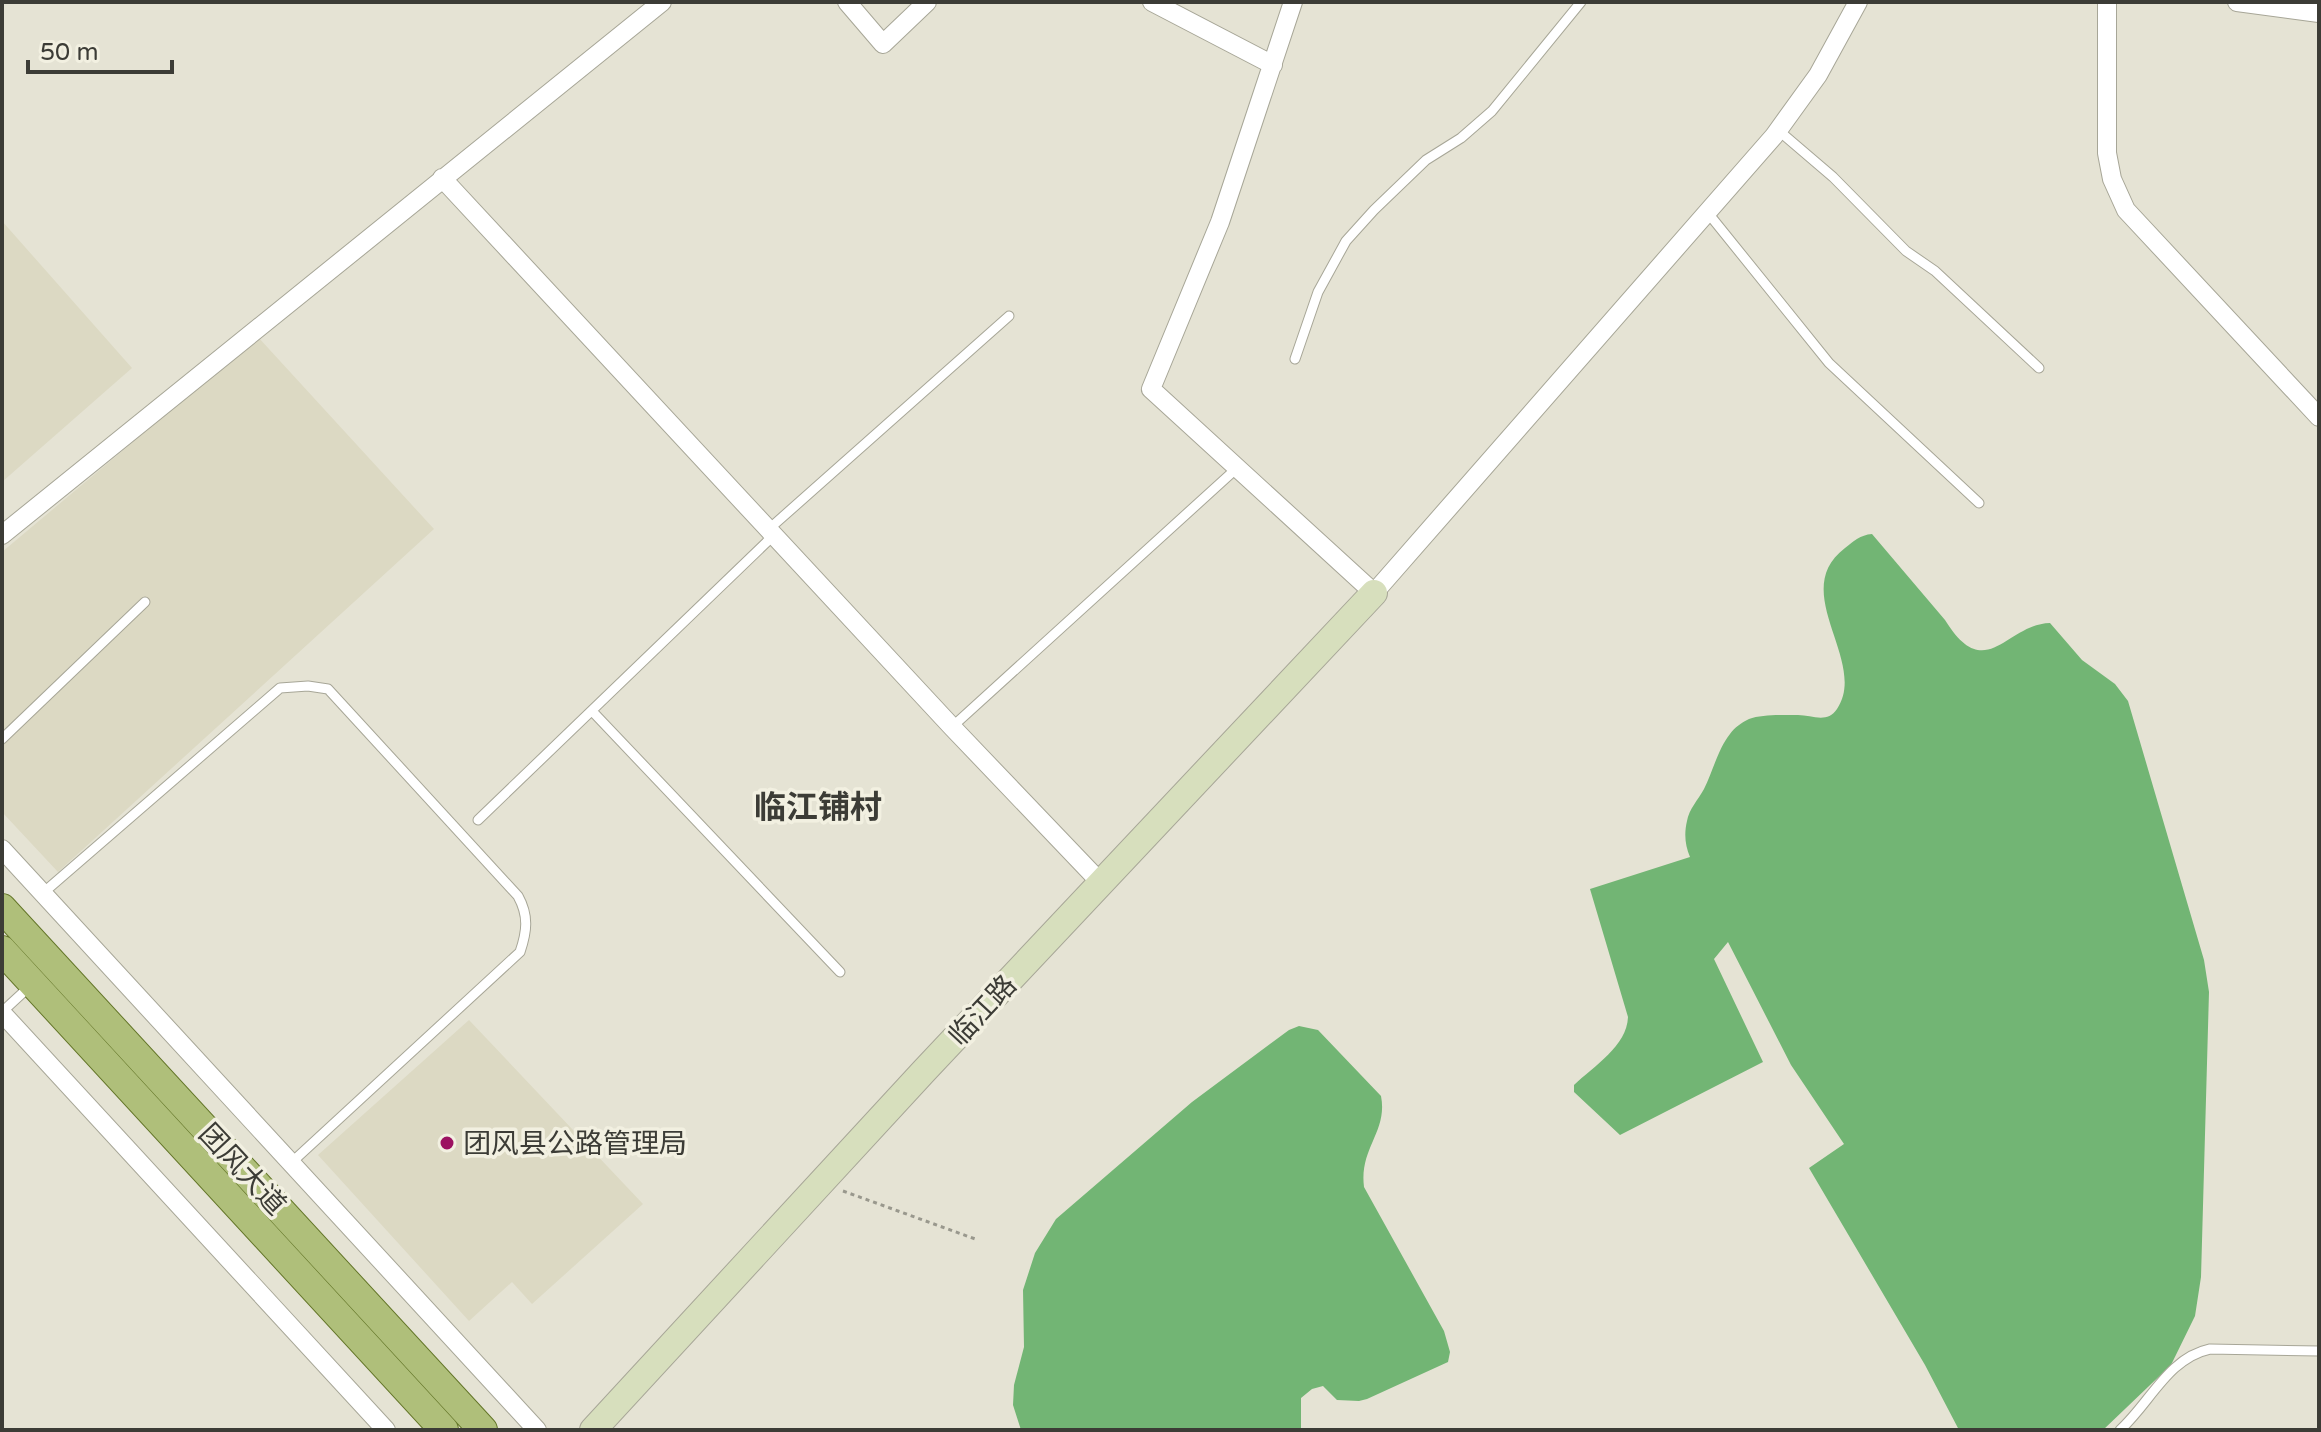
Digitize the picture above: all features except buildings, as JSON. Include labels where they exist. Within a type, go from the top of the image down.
[{"type":"main road","name":"团风大道","points":[[2,908],[483,1430]]},
{"type":"main road","name":"团风大道","points":[[2,950],[444,1430]]},
{"type":"street","points":[[2,535],[662,2]]},
{"type":"street","points":[[847,2],[883,44],[927,2]]},
{"type":"street","points":[[1152,2],[1273,65]]},
{"type":"street","points":[[1293,2],[1220,222],[1151,389],[1374,593],[1778,130],[1818,75],[1858,2]]},
{"type":"street","points":[[2107,2],[2107,153],[2118,195],[2126,210],[2319,417]]},
{"type":"street","points":[[2237,2],[2319,13]]},
{"type":"street","points":[[442,178],[1101,883]]},
{"type":"street","name":"临江路","points":[[593,1430],[1374,593]]},
{"type":"street","points":[[2,849],[537,1430]]},
{"type":"street","points":[[2,1012],[386,1430]]},
{"type":"lane","points":[[1295,359],[1326,275],[1346,241],[1426,160],[1461,138],[1492,111],[1581,2]]},
{"type":"lane","points":[[1778,130],[1833,177],[1906,251],[1935,271],[2039,368]]},
{"type":"lane","points":[[1708,213],[1829,363],[1979,503]]},
{"type":"lane","points":[[478,820],[772,532],[1009,316]]},
{"type":"lane","points":[[952,727],[1237,468]]},
{"type":"lane","points":[[2,739],[145,602]]},
{"type":"lane","points":[[43,893],[280,688],[308,686],[328,689],[518,896],[526,910],[526,934],[520,952],[291,1163]]},
{"type":"lane","points":[[592,711],[840,972]]},
{"type":"lane","points":[[2,1012],[33,983]]},
{"type":"lane","points":[[2120,1430],[2149,1400],[2171,1370],[2192,1355],[2210,1349],[2319,1351]]},
{"type":"path","points":[[823,1181],[850,1195],[978,1240]]},
{"type":"shaded area","points":[[2,221],[132,368],[2,482]]},
{"type":"shaded area","points":[[258,337],[434,529],[58,872],[2,812],[2,552]]},
{"type":"shaded area","points":[[1872,534],[1959,639],[1973,648],[1985,650],[1996,647],[2021,632],[2050,623],[2082,660],[2115,684],[2128,701],[2204,960],[2209,992],[2201,1277],[2195,1316],[2171,1365],[2103,1430],[1959,1430],[1925,1365],[1809,1168],[1844,1144],[1791,1065],[1728,942],[1714,959],[1763,1062],[1620,1135],[1574,1092],[1574,1085],[1616,1046],[1628,1017],[1590,889],[1690,857],[1686,839],[1688,817],[1722,746],[1738,725],[1749,719],[1767,716],[1819,718],[1833,714],[1837,709],[1844,690],[1844,670],[1825,606],[1824,585],[1829,566],[1845,548],[1861,537]]},
{"type":"shaded area","name":"团风县公路管理局","points":[[469,1020],[643,1204],[532,1304],[512,1282],[469,1321],[318,1155]]},
{"type":"shaded area","points":[[1299,1026],[1318,1030],[1381,1096],[1381,1120],[1366,1161],[1364,1187],[1444,1331],[1450,1352],[1448,1362],[1359,1401],[1337,1400],[1323,1386],[1312,1389],[1301,1398],[1301,1430],[1021,1430],[1013,1405],[1014,1385],[1024,1347],[1023,1290],[1035,1253],[1056,1219],[1192,1102],[1289,1030]]},
{"type":"place","name":"团风县公路管理局","points":[[447,1143]]},
{"type":"district","name":"临江铺村","points":[[818,807]]}]
